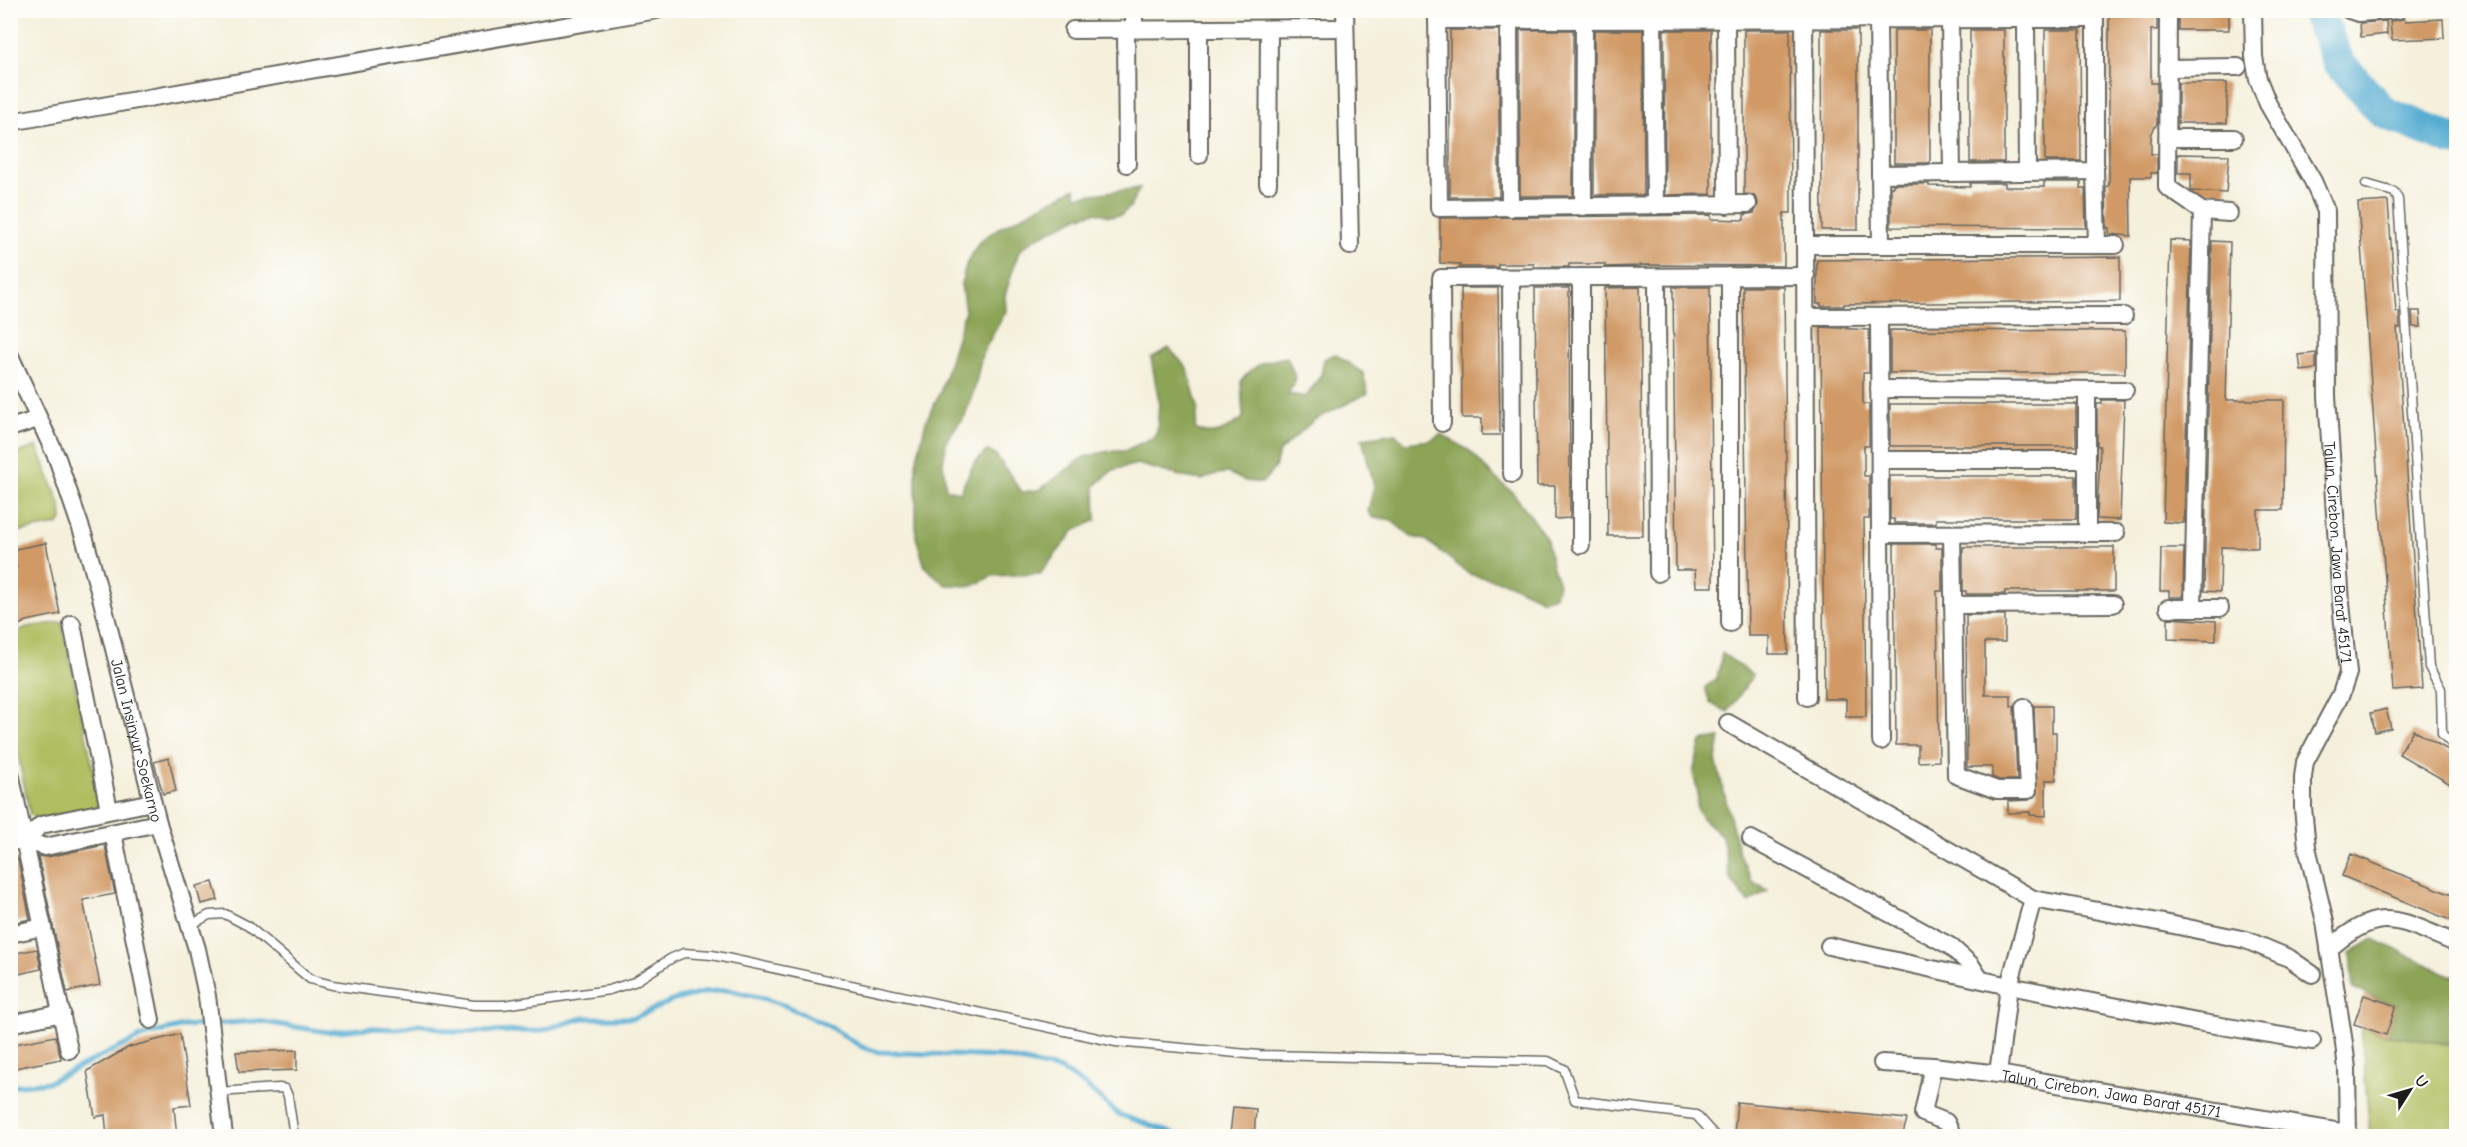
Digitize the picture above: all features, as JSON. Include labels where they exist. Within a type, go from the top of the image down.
[{"type":"street","points":[[10,123],[657,10]]},
{"type":"street","points":[[1127,164],[1130,29],[1134,10]]},
{"type":"street","points":[[1345,10],[1350,246]]},
{"type":"street","points":[[2169,10],[2167,187],[2202,211],[2229,213]]},
{"type":"street","name":"Talun, Cirebon, Jawa Barat 45171","points":[[2033,899],[2009,986],[1998,1074],[2348,1135],[2347,1069],[2325,922],[2307,847],[2303,788],[2305,762],[2342,694],[2348,672],[2340,592],[2327,396],[2326,211],[2313,181],[2268,104],[2258,80],[2254,57],[2253,10]]},
{"type":"street","points":[[2349,10],[2358,13],[2398,10]]},
{"type":"street","points":[[1748,204],[1439,208],[1437,15],[1509,20],[1726,20],[1804,15],[1878,20],[2026,19],[2095,15],[2097,245]]},
{"type":"street","points":[[1804,15],[1807,697]]},
{"type":"street","points":[[1950,19],[1952,173]]},
{"type":"street","points":[[2026,19],[2027,172]]},
{"type":"street","points":[[1509,20],[1510,208]]},
{"type":"street","points":[[1583,207],[1584,20]]},
{"type":"street","points":[[1653,20],[1655,206]]},
{"type":"street","points":[[1726,20],[1727,205]]},
{"type":"street","points":[[1878,20],[1881,246]]},
{"type":"street","points":[[1268,184],[1269,28]]},
{"type":"street","points":[[1073,30],[1345,28]]},
{"type":"street","points":[[1199,29],[1199,155]]},
{"type":"street","points":[[2168,68],[2238,67]]},
{"type":"street","points":[[2168,138],[2234,138]]},
{"type":"street","points":[[1880,174],[2095,171]]},
{"type":"street","points":[[2193,608],[2202,211]]},
{"type":"street","points":[[1805,245],[2116,245]]},
{"type":"street","points":[[1730,276],[1730,623]]},
{"type":"street","points":[[1442,423],[1441,278],[1806,276]]},
{"type":"street","points":[[1581,277],[1581,545]]},
{"type":"street","points":[[1657,277],[1658,573]]},
{"type":"street","points":[[1511,278],[1512,474]]},
{"type":"street","points":[[1806,317],[2124,316]]},
{"type":"street","points":[[1879,317],[1881,741]]},
{"type":"street","name":"Jalan Insinyur Soekarno","points":[[10,356],[57,458],[85,540],[102,601],[152,802],[197,949],[207,996],[224,1137]]},
{"type":"street","points":[[1879,389],[2125,390]]},
{"type":"street","points":[[2087,390],[2087,533]]},
{"type":"street","points":[[10,428],[40,422]]},
{"type":"street","points":[[1880,460],[2087,460]]},
{"type":"street","points":[[1880,534],[2116,533]]},
{"type":"street","points":[[1952,534],[1956,776],[1996,790],[2028,790],[2024,707]]},
{"type":"street","points":[[1953,605],[2113,604]]},
{"type":"street","points":[[2168,608],[2220,608]]},
{"type":"street","points":[[72,624],[109,810]]},
{"type":"street","points":[[1728,723],[2033,899],[2246,940],[2289,958],[2312,974]]},
{"type":"street","points":[[10,773],[18,841],[43,927],[69,1050]]},
{"type":"street","points":[[18,841],[41,825],[152,802]]},
{"type":"street","points":[[18,841],[45,847],[158,823]]},
{"type":"street","points":[[113,832],[151,1020]]},
{"type":"street","points":[[1751,839],[1950,946],[1971,965],[1980,979]]},
{"type":"street","points":[[2329,950],[2354,930],[2382,918],[2396,920],[2457,943]]},
{"type":"street","points":[[10,934],[43,927]]},
{"type":"street","points":[[1829,946],[2009,986],[2197,1022],[2312,1041]]},
{"type":"street","points":[[10,1024],[62,1013]]},
{"type":"street","points":[[1882,1063],[1933,1066],[1998,1074]]},
{"type":"street","points":[[1933,1066],[1923,1113],[1943,1119],[1950,1129],[1948,1137]]},
{"type":"lane","points":[[2366,184],[2394,192],[2398,199],[2428,667],[2441,688],[2442,734],[2457,748]]},
{"type":"lane","points":[[189,926],[209,915],[225,914],[248,926],[310,979],[332,985],[474,1005],[502,1005],[609,990],[634,982],[672,958],[684,953],[693,953],[712,955],[1116,1042],[1258,1055],[1548,1061],[1564,1069],[1575,1100],[1696,1115],[1715,1137]]},
{"type":"lane","points":[[218,1092],[285,1089],[294,1137]]},
{"type":"green space","points":[[1075,188],[1077,196],[1140,188],[1130,207],[1121,215],[1109,216],[1096,212],[1080,216],[1036,238],[1019,251],[1005,295],[1006,311],[982,354],[975,387],[965,416],[947,439],[943,463],[946,489],[960,492],[974,463],[987,451],[996,455],[1022,492],[1039,490],[1084,457],[1109,451],[1124,451],[1152,438],[1157,432],[1159,402],[1151,358],[1169,348],[1187,368],[1198,407],[1195,429],[1202,432],[1220,432],[1243,418],[1241,381],[1256,367],[1273,360],[1287,357],[1296,379],[1288,394],[1306,397],[1321,375],[1324,359],[1335,354],[1363,373],[1368,393],[1314,420],[1279,452],[1275,468],[1262,483],[1245,481],[1228,473],[1216,474],[1202,480],[1137,464],[1113,470],[1095,486],[1096,520],[1074,531],[1040,574],[992,576],[973,586],[946,585],[925,567],[916,537],[916,463],[926,421],[941,390],[965,311],[961,284],[967,262],[979,242],[997,229]]},
{"type":"green space","points":[[1395,433],[1406,443],[1431,440],[1441,434],[1470,451],[1493,476],[1512,492],[1547,540],[1552,565],[1559,583],[1555,596],[1543,600],[1508,583],[1469,574],[1426,540],[1412,537],[1389,519],[1373,518],[1368,511],[1374,486],[1362,438]]},
{"type":"green space","points":[[37,446],[61,507],[62,520],[57,525],[11,533],[11,456]]},
{"type":"green space","points":[[62,622],[101,806],[37,820],[30,814],[11,721],[10,634],[27,627]]},
{"type":"green space","points":[[1722,653],[1753,675],[1728,712],[1710,703],[1705,687],[1717,679]]},
{"type":"green space","points":[[1720,738],[1716,760],[1739,853],[1753,882],[1768,890],[1749,903],[1730,879],[1722,836],[1702,818],[1697,809],[1698,793],[1693,773],[1701,741]]},
{"type":"green space","points":[[2373,939],[2456,978],[2456,1045],[2386,1035],[2396,1006],[2353,989],[2350,953]]},
{"type":"green space","points":[[2361,1027],[2386,1035],[2456,1045],[2456,1136],[2370,1136]]},
{"type":"building","points":[[2109,10],[2157,10],[2157,30],[2151,30],[2151,83],[2157,83],[2157,123],[2151,135],[2151,154],[2157,154],[2157,173],[2151,173],[2151,177],[2130,177],[2131,236],[2109,234],[2109,228],[2107,228]]},
{"type":"building","points":[[2178,11],[2229,11],[2229,30],[2178,30]]},
{"type":"building","points":[[2404,19],[2405,21],[2443,19],[2444,38],[2392,40],[2390,21]]},
{"type":"building","points":[[2386,21],[2387,34],[2361,37],[2360,23]]},
{"type":"building","points":[[1450,30],[1499,30],[1499,197],[1450,197]]},
{"type":"building","points":[[1520,30],[1573,30],[1573,196],[1520,196]]},
{"type":"building","points":[[1594,30],[1643,30],[1644,195],[1594,195]]},
{"type":"building","points":[[1664,30],[1711,30],[1711,194],[1665,195]]},
{"type":"building","points":[[1744,30],[1790,30],[1791,213],[1784,213],[1784,266],[1640,265],[1605,267],[1605,264],[1569,264],[1569,267],[1534,267],[1534,264],[1498,264],[1498,267],[1460,267],[1460,264],[1440,263],[1440,218],[1711,215],[1711,219],[1744,220],[1744,215],[1754,213],[1758,204],[1757,199],[1753,195],[1744,194]]},
{"type":"building","points":[[1821,30],[1858,30],[1858,230],[1822,230]]},
{"type":"building","points":[[1894,30],[1930,30],[1930,163],[1894,163]]},
{"type":"building","points":[[1970,30],[2004,30],[2004,162],[1970,162]]},
{"type":"building","points":[[2045,30],[2080,30],[2081,161],[2045,161]]},
{"type":"building","points":[[2178,83],[2227,83],[2227,123],[2178,123]]},
{"type":"building","points":[[2178,154],[2229,155],[2226,193],[2191,191],[2191,173],[2178,173]]},
{"type":"building","points":[[2044,182],[2081,182],[2081,188],[2085,188],[2086,228],[1891,227],[1891,187],[1893,184],[1970,187],[1970,183],[2005,183],[2005,187],[2044,187]]},
{"type":"building","points":[[2388,201],[2396,312],[2399,312],[2400,328],[2397,328],[2422,689],[2393,691],[2358,203]]},
{"type":"building","points":[[2170,240],[2191,241],[2184,523],[2163,522]]},
{"type":"building","points":[[2212,241],[2230,242],[2226,400],[2284,400],[2283,510],[2258,510],[2258,548],[2221,547],[2220,592],[2204,591]]},
{"type":"building","points":[[2120,257],[2120,301],[1844,304],[1844,306],[1817,304],[1817,260]]},
{"type":"building","points":[[1640,287],[1643,536],[1608,536],[1605,288]]},
{"type":"building","points":[[1673,287],[1710,287],[1713,587],[1696,587],[1695,570],[1676,570]]},
{"type":"building","points":[[1743,287],[1784,287],[1788,654],[1769,654],[1769,636],[1748,636]]},
{"type":"building","points":[[1461,288],[1498,288],[1500,435],[1482,435],[1482,418],[1462,418]]},
{"type":"building","points":[[1535,288],[1569,288],[1570,518],[1555,519],[1555,486],[1537,486]]},
{"type":"building","points":[[2412,311],[2420,311],[2421,327],[2413,327]]},
{"type":"building","points":[[1821,327],[1869,330],[1869,373],[1863,373],[1863,404],[1869,404],[1869,446],[1864,446],[1864,476],[1869,476],[1869,519],[1864,519],[1866,717],[1846,717],[1846,699],[1824,699]]},
{"type":"building","points":[[1890,330],[2125,331],[2125,373],[1890,373]]},
{"type":"building","points":[[2316,353],[2316,369],[2301,371],[2299,355]]},
{"type":"building","points":[[2102,400],[2124,400],[2120,520],[2097,519],[2100,446],[2097,446],[2097,404],[2102,404]]},
{"type":"building","points":[[1890,404],[2076,404],[2076,446],[1890,446]]},
{"type":"building","points":[[1890,476],[2076,476],[2076,519],[1936,519],[1936,523],[1894,523],[1894,519],[1890,519]]},
{"type":"building","points":[[46,543],[60,614],[27,621],[10,629],[10,571],[17,567],[10,557],[10,550]]},
{"type":"building","points":[[1894,544],[1936,544],[1936,548],[1942,548],[1942,591],[1937,591],[1939,761],[1918,762],[1918,745],[1896,745]]},
{"type":"building","points":[[1963,547],[2114,547],[2114,591],[2005,591],[2005,594],[1966,594],[1966,591],[1963,591]]},
{"type":"building","points":[[2161,548],[2184,548],[2183,597],[2169,597],[2169,591],[2160,591]]},
{"type":"building","points":[[1966,615],[2005,615],[2005,642],[1985,642],[1985,695],[2011,695],[2011,706],[2014,706],[2017,780],[1999,780],[1992,777],[1992,767],[1967,767]]},
{"type":"building","points":[[2168,618],[2216,621],[2216,641],[2168,639]]},
{"type":"building","points":[[2034,706],[2052,706],[2052,732],[2056,732],[2056,780],[2046,780],[2046,816],[2030,815],[2030,812],[2008,813],[2008,801],[2029,800],[2037,794]]},
{"type":"building","points":[[2386,709],[2391,728],[2375,732],[2371,713]]},
{"type":"building","points":[[2413,730],[2457,755],[2457,788],[2399,754]]},
{"type":"building","points":[[169,758],[176,791],[163,794],[154,762]]},
{"type":"building","points":[[105,845],[115,894],[83,900],[100,985],[67,992],[38,856],[47,857]]},
{"type":"building","points":[[2351,854],[2457,897],[2457,923],[2342,876]]},
{"type":"building","points":[[18,859],[30,919],[13,923],[10,912],[10,861]]},
{"type":"building","points":[[213,882],[218,900],[201,904],[196,886]]},
{"type":"building","points":[[37,949],[41,969],[10,976],[10,954]]},
{"type":"building","points":[[2364,995],[2396,1006],[2386,1035],[2354,1024]]},
{"type":"building","points":[[180,1034],[191,1105],[174,1107],[177,1137],[107,1137],[105,1115],[95,1117],[87,1071],[129,1047]]},
{"type":"building","points":[[55,1036],[61,1059],[10,1069],[10,1045]]},
{"type":"building","points":[[297,1050],[297,1070],[239,1072],[236,1052]]},
{"type":"building","points":[[1737,1102],[1907,1119],[1902,1137],[1757,1137],[1734,1134]]},
{"type":"building","points":[[1233,1107],[1256,1109],[1254,1137],[1230,1135]]},
{"type":"waterway","points":[[2316,10],[2339,63],[2383,112],[2456,140]]},
{"type":"waterway","points":[[10,1086],[49,1082],[143,1036],[184,1026],[257,1021],[328,1032],[370,1028],[396,1029],[420,1024],[454,1032],[539,1031],[583,1018],[634,1018],[674,1000],[707,992],[728,990],[786,1006],[827,1025],[862,1047],[879,1052],[1001,1057],[1061,1070],[1086,1086],[1118,1114],[1181,1136]]}]
